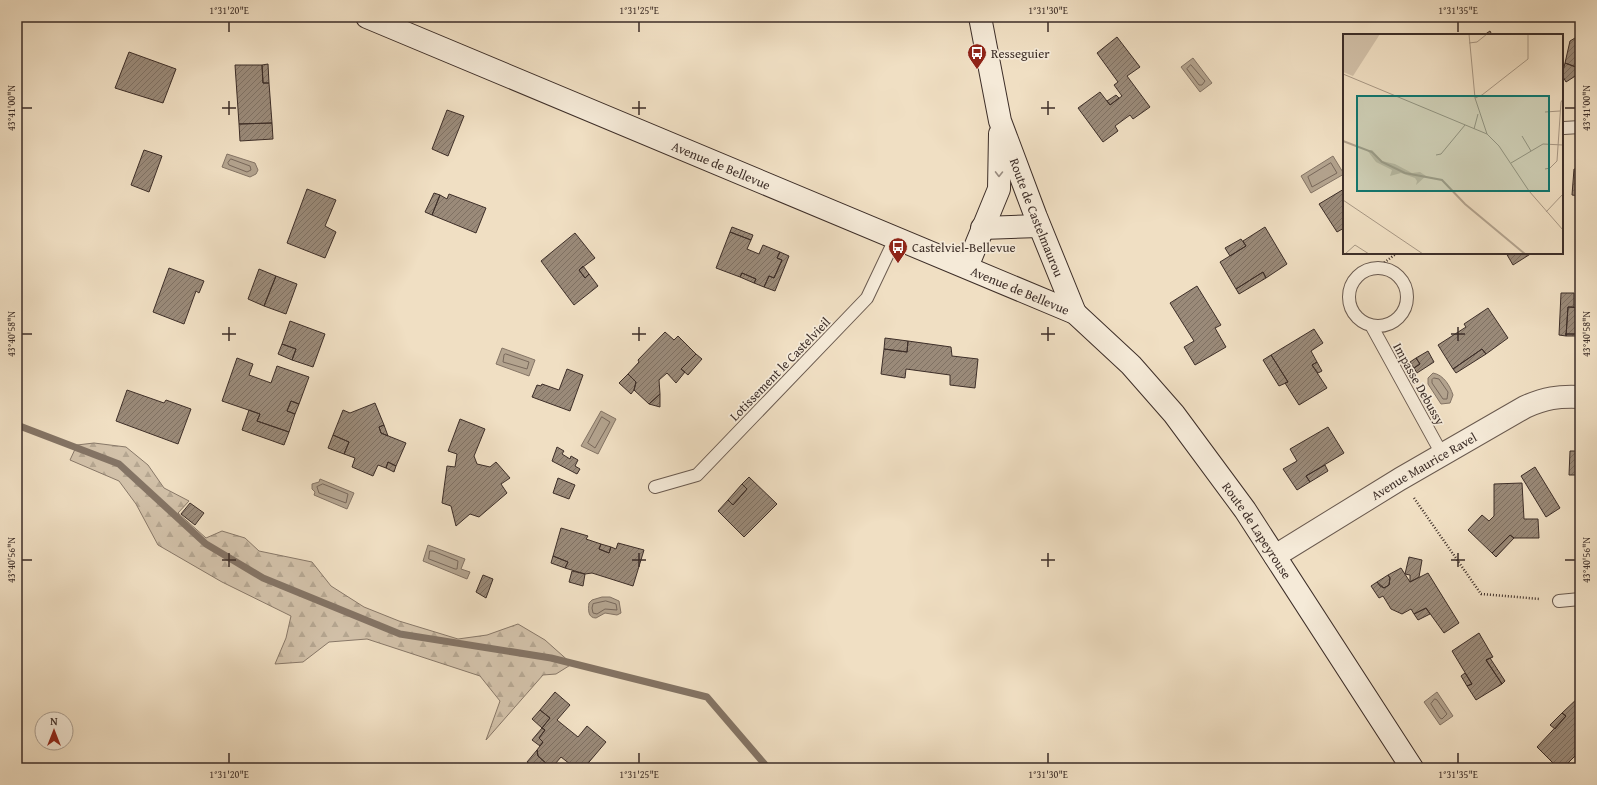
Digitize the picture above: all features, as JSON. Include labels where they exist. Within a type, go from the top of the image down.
[{"type":"street","name":"Avenue de Bellevue","points":[[367,17],[1075,313]]},
{"type":"street","name":"Route de Castelmaurou","points":[[980,17],[1000,121],[1039,226],[1075,313]]},
{"type":"street","name":"Route de Castelmaurou","points":[[966,267],[999,189],[1000,121]]},
{"type":"street","points":[[982,228],[1039,226]]},
{"type":"street","name":"Route de Lapeyrouse","points":[[1075,313],[1131,365],[1174,414],[1245,510],[1412,768]]},
{"type":"street","name":"Avenue Maurice Ravel","points":[[1275,556],[1400,479],[1443,456],[1525,407],[1542,399],[1563,396],[1580,397]]},
{"type":"lane","points":[[1564,128],[1580,127]]},
{"type":"lane","name":"Lotissement le Castelvieil","points":[[655,487],[697,476],[867,298],[896,239]]},
{"type":"lane","points":[[1371,325],[1381,326],[1391,324],[1399,318],[1405,310],[1408,300],[1407,290],[1403,280],[1387,269],[1377,268]]},
{"type":"lane","name":"Impasse Debussy","points":[[1377,268],[1360,274],[1354,281],[1349,299],[1351,308],[1356,316],[1363,322],[1371,325],[1443,456]]},
{"type":"lane","points":[[1559,601],[1580,599]]},
{"type":"path","points":[[1377,268],[1396,254]]},
{"type":"path","points":[[1400,479],[1481,594],[1559,601]]},
{"type":"green space","points":[[94,443],[126,447],[148,465],[164,488],[189,501],[178,513],[206,538],[222,531],[245,538],[259,551],[312,562],[331,586],[364,607],[399,621],[458,639],[487,635],[518,624],[545,640],[572,664],[556,674],[543,675],[486,740],[500,701],[480,676],[367,639],[329,642],[303,662],[275,664],[286,638],[291,616],[222,582],[158,545],[136,504],[119,481],[70,460],[77,445]]},
{"type":"water","points":[[1193,58],[1212,83],[1200,92],[1181,67]]},
{"type":"water","points":[[227,154],[255,163],[258,170],[256,174],[250,177],[222,167]]},
{"type":"water","points":[[1333,156],[1343,172],[1343,175],[1311,193],[1301,176]]},
{"type":"water","points":[[502,348],[535,360],[529,376],[496,364]]},
{"type":"water","points":[[1433,373],[1443,378],[1450,388],[1453,395],[1450,403],[1441,404],[1428,384],[1428,378]]},
{"type":"water","points":[[601,411],[616,419],[598,454],[581,446]]},
{"type":"water","points":[[320,479],[354,493],[347,509],[314,495],[315,492],[312,489],[312,484],[319,482]]},
{"type":"water","points":[[428,545],[465,559],[461,569],[470,572],[467,579],[423,561]]},
{"type":"water","points":[[602,597],[610,597],[619,601],[621,613],[617,615],[605,613],[596,618],[591,617],[589,603],[592,600]]},
{"type":"water","points":[[1437,692],[1453,716],[1440,725],[1424,702]]},
{"type":"building","points":[[1580,35],[1580,73],[1576,67],[1565,63],[1570,41]]},
{"type":"building","points":[[1117,37],[1140,67],[1127,76],[1150,107],[1133,119],[1130,115],[1115,126],[1118,131],[1103,142],[1078,108],[1100,92],[1110,105],[1122,96],[1114,85],[1118,82],[1097,53]]},
{"type":"building","points":[[129,52],[176,69],[163,103],[115,88]]},
{"type":"building","points":[[1565,63],[1576,67],[1580,73],[1566,82],[1563,77]]},
{"type":"building","points":[[268,64],[269,83],[263,83],[262,65]]},
{"type":"building","points":[[235,65],[262,65],[263,83],[269,83],[272,123],[239,124]]},
{"type":"building","points":[[1116,95],[1119,98],[1110,105],[1107,101]]},
{"type":"building","points":[[447,110],[464,116],[448,156],[432,149]]},
{"type":"building","points":[[272,123],[273,139],[240,141],[239,124]]},
{"type":"building","points":[[144,150],[162,156],[149,192],[131,185]]},
{"type":"building","points":[[1574,169],[1580,169],[1580,196],[1572,195]]},
{"type":"building","points":[[307,189],[336,200],[325,226],[336,232],[325,258],[287,243]]},
{"type":"building","points":[[1343,190],[1343,229],[1337,232],[1319,204]]},
{"type":"building","points":[[434,193],[440,195],[432,215],[425,212]]},
{"type":"building","points":[[449,194],[486,208],[476,233],[432,215],[440,195],[447,199]]},
{"type":"building","points":[[732,227],[753,235],[751,240],[730,232]]},
{"type":"building","points":[[1265,227],[1287,264],[1266,278],[1263,272],[1236,289],[1220,262],[1246,246],[1243,241]]},
{"type":"building","points":[[730,232],[751,240],[747,249],[759,254],[763,245],[780,252],[777,258],[782,260],[774,278],[769,276],[764,287],[754,283],[756,279],[742,273],[740,277],[716,268]]},
{"type":"building","points":[[575,233],[595,258],[579,270],[585,278],[589,274],[598,286],[574,305],[541,261]]},
{"type":"building","points":[[1241,239],[1246,246],[1230,256],[1225,248]]},
{"type":"building","points":[[780,252],[789,256],[775,291],[764,287],[769,276],[774,278],[782,260],[777,258]]},
{"type":"building","points":[[1507,254],[1530,254],[1513,265]]},
{"type":"building","points":[[583,266],[589,274],[585,278],[579,270]]},
{"type":"building","points":[[169,268],[204,281],[199,293],[196,291],[184,324],[153,312]]},
{"type":"building","points":[[259,269],[276,276],[264,306],[248,299]]},
{"type":"building","points":[[1263,272],[1266,278],[1239,294],[1236,289]]},
{"type":"building","points":[[742,273],[756,279],[754,283],[740,277]]},
{"type":"building","points":[[276,276],[297,284],[286,314],[264,306]]},
{"type":"building","points":[[1197,286],[1221,325],[1215,328],[1226,347],[1195,365],[1184,347],[1194,341],[1170,303]]},
{"type":"building","points":[[1561,293],[1574,293],[1574,307],[1568,307],[1566,336],[1559,335]]},
{"type":"building","points":[[1568,307],[1580,308],[1580,336],[1566,336]]},
{"type":"building","points":[[1488,308],[1508,338],[1486,354],[1482,349],[1453,369],[1438,345],[1466,327],[1464,324]]},
{"type":"building","points":[[290,321],[325,334],[313,367],[292,360],[296,349],[282,344]]},
{"type":"building","points":[[1314,329],[1323,343],[1311,351],[1317,362],[1312,365],[1327,388],[1299,405],[1285,383],[1288,382],[1271,355]]},
{"type":"building","points":[[665,332],[674,340],[678,336],[696,354],[681,369],[685,372],[676,383],[667,373],[659,380],[660,394],[649,404],[634,390],[636,382],[628,374],[639,362],[638,360]]},
{"type":"building","points":[[885,338],[908,341],[907,352],[884,349]]},
{"type":"building","points":[[908,341],[951,347],[952,356],[978,359],[975,388],[950,385],[950,375],[906,369],[905,378],[881,374],[884,349],[907,352]]},
{"type":"building","points":[[282,344],[296,349],[292,360],[278,354]]},
{"type":"building","points":[[1482,349],[1486,354],[1456,373],[1453,369]]},
{"type":"building","points":[[1428,351],[1434,362],[1417,373],[1414,368],[1420,364],[1416,358]]},
{"type":"building","points":[[696,354],[702,359],[688,375],[681,369]]},
{"type":"building","points":[[1271,355],[1288,382],[1279,386],[1263,360]]},
{"type":"building","points":[[237,358],[253,364],[249,375],[271,383],[277,366],[309,377],[299,404],[291,401],[287,411],[295,414],[289,432],[257,421],[260,414],[222,401]]},
{"type":"building","points":[[1416,358],[1420,364],[1414,368],[1410,362]]},
{"type":"building","points":[[1317,362],[1322,371],[1318,373],[1312,365]]},
{"type":"building","points":[[567,369],[583,375],[570,411],[532,397],[537,385],[541,386],[542,384],[559,390]]},
{"type":"building","points":[[628,374],[636,382],[634,390],[631,394],[619,383]]},
{"type":"building","points":[[127,390],[164,403],[166,400],[191,409],[178,444],[116,421]]},
{"type":"building","points":[[660,394],[660,407],[649,404]]},
{"type":"building","points":[[291,401],[299,404],[295,414],[287,411]]},
{"type":"building","points":[[375,403],[384,425],[379,427],[381,433],[406,443],[396,466],[388,462],[386,468],[378,465],[373,476],[352,467],[355,458],[344,454],[349,442],[333,435],[343,410],[350,413]]},
{"type":"building","points":[[249,410],[260,414],[257,421],[289,432],[284,445],[242,430]]},
{"type":"building","points":[[460,419],[485,429],[474,456],[477,464],[490,467],[496,462],[510,478],[501,484],[507,493],[479,517],[470,514],[456,526],[451,506],[442,503],[447,466],[455,467],[457,454],[448,451]]},
{"type":"building","points":[[384,425],[388,436],[381,433],[379,427]]},
{"type":"building","points":[[1328,427],[1344,453],[1306,476],[1310,482],[1297,490],[1283,469],[1297,461],[1290,449]]},
{"type":"building","points":[[333,435],[349,442],[344,454],[328,448]]},
{"type":"building","points":[[557,447],[564,451],[562,454],[570,459],[571,456],[578,460],[575,466],[580,469],[577,474],[552,461]]},
{"type":"building","points":[[1570,451],[1580,451],[1580,475],[1569,475]]},
{"type":"building","points":[[388,462],[396,466],[394,472],[386,468]]},
{"type":"building","points":[[1325,465],[1328,471],[1310,482],[1306,476]]},
{"type":"building","points":[[1535,467],[1560,508],[1546,517],[1521,476]]},
{"type":"building","points":[[749,477],[777,504],[744,537],[718,511],[728,500],[733,505],[747,489],[742,484]]},
{"type":"building","points":[[558,478],[575,485],[569,499],[553,493]]},
{"type":"building","points":[[1522,483],[1524,519],[1538,519],[1539,538],[1514,538],[1510,535],[1492,553],[1468,530],[1482,515],[1489,521],[1494,516],[1494,484]]},
{"type":"building","points":[[742,484],[747,489],[733,505],[728,500]]},
{"type":"building","points":[[190,503],[204,513],[195,525],[181,514]]},
{"type":"building","points":[[561,528],[588,536],[586,539],[601,544],[599,549],[609,553],[611,547],[616,549],[618,543],[644,550],[633,586],[592,573],[585,574],[565,568],[568,562],[553,556]]},
{"type":"building","points":[[1510,535],[1514,538],[1496,557],[1492,553]]},
{"type":"building","points":[[601,544],[611,547],[609,553],[599,549]]},
{"type":"building","points":[[553,556],[568,562],[565,568],[551,563]]},
{"type":"building","points":[[1409,557],[1422,560],[1419,577],[1410,582],[1410,575],[1405,574]]},
{"type":"building","points":[[1401,568],[1410,582],[1428,573],[1459,623],[1444,633],[1426,608],[1414,614],[1411,609],[1402,614],[1391,609],[1383,596],[1379,598],[1371,586],[1377,582],[1384,588],[1389,585],[1390,578],[1388,575]]},
{"type":"building","points":[[572,571],[585,574],[583,586],[569,582]]},
{"type":"building","points":[[483,575],[493,579],[486,598],[476,592]]},
{"type":"building","points":[[1388,575],[1390,578],[1389,585],[1384,588],[1380,586],[1377,582]]},
{"type":"building","points":[[1426,608],[1430,614],[1418,620],[1414,614]]},
{"type":"building","points":[[1479,633],[1493,657],[1486,660],[1502,684],[1476,700],[1467,686],[1472,684],[1452,651]]},
{"type":"building","points":[[1490,658],[1505,681],[1502,684],[1486,660]]},
{"type":"building","points":[[1465,673],[1472,684],[1467,686],[1461,676]]},
{"type":"building","points":[[555,692],[570,705],[557,720],[578,737],[587,726],[606,742],[584,768],[575,768],[561,757],[555,764],[548,765],[538,756],[537,750],[543,742],[539,738],[545,730],[542,728],[550,718],[540,710]]},
{"type":"building","points":[[1580,696],[1580,751],[1563,768],[1558,768],[1537,747],[1566,716],[1562,713]]},
{"type":"building","points":[[540,710],[550,718],[542,728],[532,719]]},
{"type":"building","points":[[1562,713],[1566,716],[1555,729],[1550,725]]},
{"type":"building","points":[[542,728],[545,730],[539,738],[543,742],[540,746],[532,740]]},
{"type":"building","points":[[537,750],[538,756],[548,765],[555,764],[552,768],[535,768],[527,762]]},
{"type":"waterway","points":[[17,425],[119,464],[206,544],[263,578],[400,634],[551,658],[707,697],[768,768]]},
{"type":"place","name":"Resseguier","points":[[977,70]]},
{"type":"place","name":"Castelviel-Bellevue","points":[[898,264]]}]
